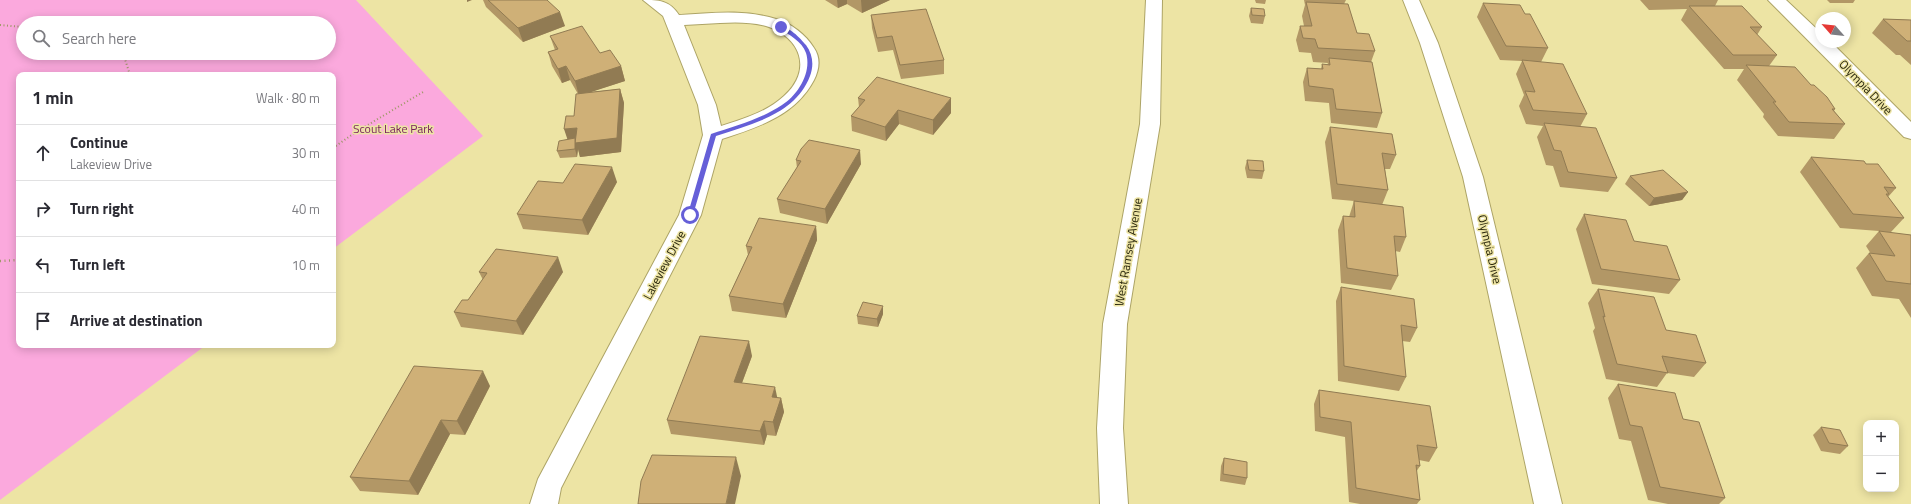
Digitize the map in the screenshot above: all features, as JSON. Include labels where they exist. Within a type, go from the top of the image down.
[{"type":"street","name":"Lakeview Drive","points":[[544,504],[548,487],[690,215],[713,135],[707,105],[674,21],[669,13],[651,0]]},
{"type":"street","name":"West Ramsey Avenue","points":[[1114,504],[1110,428],[1115,324],[1150,124],[1154,0]]},
{"type":"street","name":"Olympia Drive","points":[[1411,0],[1429,43],[1473,177],[1548,504]]},
{"type":"street","name":"Olympia Drive","points":[[1776,0],[1815,36]]},
{"type":"street","points":[[674,21],[716,18],[766,21],[781,27],[798,38],[808,52],[810,68],[803,86],[785,106],[760,119],[713,135]]},
{"type":"street","name":"Olympia Drive","points":[[1827,48],[1911,133]]},
{"type":"path","points":[[0,25],[16,26]]},
{"type":"path","points":[[125,60],[129,72]]},
{"type":"path","points":[[336,146],[356,132],[423,92]]},
{"type":"path","points":[[0,262],[16,260]]},
{"type":"green space","name":"Scout Lake Park","points":[[0,0],[356,0],[483,136],[336,247],[336,72],[16,72],[16,348],[202,348],[0,500]]},
{"type":"building","points":[[488,0],[547,0],[560,12],[518,28]]},
{"type":"building","points":[[1306,2],[1348,4],[1357,33],[1369,34],[1375,51],[1318,48],[1315,39],[1303,38],[1300,26],[1312,26]]},
{"type":"building","points":[[1483,3],[1520,5],[1525,14],[1530,14],[1548,48],[1506,46]]},
{"type":"building","points":[[1689,6],[1742,6],[1762,27],[1750,27],[1777,55],[1733,55]]},
{"type":"building","points":[[1251,8],[1264,9],[1265,16],[1252,15]]},
{"type":"building","points":[[926,9],[944,60],[900,65],[892,36],[877,38],[871,15]]},
{"type":"building","points":[[1883,19],[1911,20],[1911,41],[1907,41]]},
{"type":"building","points":[[582,26],[600,53],[610,50],[621,66],[575,81],[566,66],[558,69],[548,52],[558,49],[550,36]]},
{"type":"building","points":[[1329,58],[1372,62],[1382,113],[1336,109],[1333,89],[1309,86],[1307,68],[1323,69],[1322,64],[1330,65]]},
{"type":"building","points":[[1522,60],[1563,64],[1587,114],[1533,110],[1525,91],[1535,92]]},
{"type":"building","points":[[1746,65],[1795,67],[1811,85],[1814,85],[1827,97],[1835,109],[1832,109],[1845,124],[1789,122],[1773,102],[1776,102]]},
{"type":"building","points":[[877,77],[951,98],[933,120],[898,110],[885,127],[851,116],[865,100],[858,98]]},
{"type":"building","points":[[620,89],[617,138],[575,143],[577,128],[564,129],[566,116],[574,116],[576,94]]},
{"type":"building","points":[[1544,123],[1596,128],[1617,178],[1568,172],[1561,151],[1554,150]]},
{"type":"building","points":[[1330,127],[1392,134],[1396,155],[1382,153],[1388,190],[1337,184]]},
{"type":"building","points":[[575,138],[575,149],[557,151],[559,141]]},
{"type":"building","points":[[809,140],[860,150],[825,209],[777,199],[801,161],[796,160],[801,149]]},
{"type":"building","points":[[1811,157],[1864,161],[1866,164],[1878,164],[1896,188],[1884,187],[1889,194],[1886,194],[1904,218],[1853,214]]},
{"type":"building","points":[[1247,160],[1263,161],[1264,171],[1249,170]]},
{"type":"building","points":[[575,164],[612,167],[582,220],[517,214],[538,181],[563,183]]},
{"type":"building","points":[[1663,170],[1688,192],[1654,198],[1630,176]]},
{"type":"building","points":[[1354,201],[1403,207],[1406,237],[1394,236],[1398,276],[1347,268],[1343,216],[1355,217]]},
{"type":"building","points":[[1584,214],[1626,220],[1634,241],[1667,246],[1680,280],[1601,269]]},
{"type":"building","points":[[759,218],[816,226],[783,304],[729,296],[752,247],[746,246]]},
{"type":"building","points":[[1879,231],[1911,235],[1911,284],[1886,281],[1869,253],[1895,256]]},
{"type":"building","points":[[496,249],[558,257],[516,321],[454,312],[462,300],[468,300],[487,273],[479,272]]},
{"type":"building","points":[[1341,287],[1414,299],[1417,328],[1401,325],[1406,377],[1344,366]]},
{"type":"building","points":[[1598,289],[1654,297],[1666,330],[1696,335],[1706,363],[1662,356],[1668,373],[1617,364],[1603,316],[1605,317]]},
{"type":"building","points":[[863,302],[883,306],[877,319],[857,316]]},
{"type":"building","points":[[700,336],[749,341],[734,382],[775,387],[772,397],[781,398],[773,422],[764,421],[760,431],[667,420]]},
{"type":"building","points":[[414,366],[483,371],[457,421],[441,420],[409,481],[350,477]]},
{"type":"building","points":[[1618,384],[1675,393],[1683,419],[1699,422],[1725,498],[1660,487],[1642,427],[1630,425]]},
{"type":"building","points":[[1319,390],[1430,406],[1437,448],[1417,445],[1420,466],[1416,465],[1420,500],[1356,488],[1351,422],[1320,417]]},
{"type":"building","points":[[1821,427],[1840,430],[1848,446],[1829,443]]},
{"type":"building","points":[[652,455],[736,457],[726,504],[638,504],[641,481]]},
{"type":"building","points":[[1224,458],[1247,462],[1247,478],[1223,474]]},
{"type":"route","points":[[690,215],[713,135],[760,119],[785,106],[803,86],[810,68],[808,52],[798,38],[781,27]]}]
